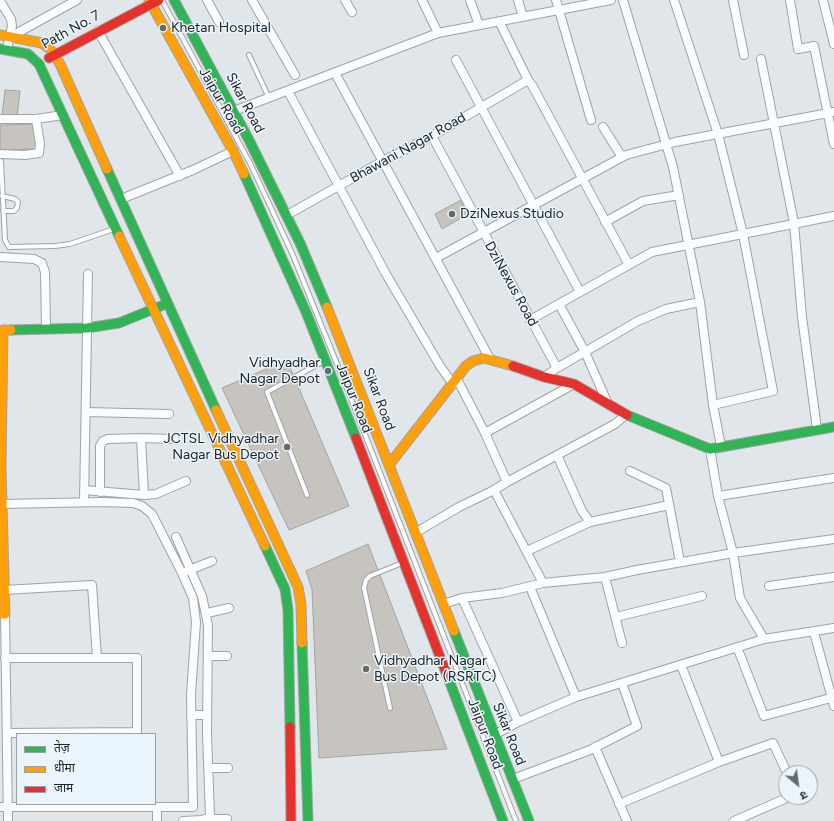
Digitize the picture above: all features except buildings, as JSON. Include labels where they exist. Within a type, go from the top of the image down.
[{"type":"street","points":[[10,37],[77,0]]},
{"type":"street","name":"Sikar Road","points":[[174,0],[287,215],[334,324],[529,821]]},
{"type":"street","points":[[207,0],[218,22]]},
{"type":"street","points":[[252,0],[295,76]]},
{"type":"street","points":[[345,0],[352,12]]},
{"type":"street","points":[[422,0],[438,33]]},
{"type":"street","points":[[470,0],[479,25]]},
{"type":"street","points":[[518,0],[523,17]]},
{"type":"street","points":[[556,0],[591,120]]},
{"type":"street","points":[[234,112],[438,33],[607,0]]},
{"type":"street","points":[[623,0],[668,144],[700,302],[713,405],[721,446]]},
{"type":"street","points":[[674,0],[718,134],[744,234],[773,391],[713,405]]},
{"type":"street","points":[[733,0],[744,55]]},
{"type":"street","points":[[790,0],[798,49],[814,46],[831,112],[834,144]]},
{"type":"street","points":[[823,0],[834,44]]},
{"type":"street","points":[[0,1],[11,19],[10,37],[4,49],[28,54],[39,64],[285,590],[288,610],[291,821]]},
{"type":"street","name":"Path No. 7","points":[[39,64],[98,30],[153,1]]},
{"type":"street","name":"Jaipur Road","points":[[153,1],[233,151],[271,232],[324,360],[404,562],[503,821]]},
{"type":"street","points":[[499,21],[528,80],[628,265]]},
{"type":"street","points":[[98,30],[180,176]]},
{"type":"street","points":[[0,35],[42,43],[55,54],[122,199],[167,303],[295,579],[300,595],[308,821]]},
{"type":"street","points":[[761,59],[794,223],[802,317],[817,429]]},
{"type":"street","points":[[456,60],[532,205],[580,292]]},
{"type":"street","points":[[335,73],[490,359]]},
{"type":"street","name":"Bhawani Nagar Road","points":[[287,215],[383,161],[432,136],[528,80]]},
{"type":"street","points":[[288,91],[386,274],[440,366],[455,382],[486,433],[507,482]]},
{"type":"street","points":[[436,258],[622,157],[668,144],[831,112]]},
{"type":"street","points":[[0,119],[36,119],[63,114]]},
{"type":"street","points":[[0,157],[39,152],[40,144],[36,119]]},
{"type":"street","points":[[603,127],[622,157]]},
{"type":"street","name":"DziNexus Road","points":[[432,136],[482,232],[557,368]]},
{"type":"street","points":[[122,199],[180,176],[233,151]]},
{"type":"street","points":[[605,222],[643,201],[679,195]]},
{"type":"street","points":[[530,320],[652,252],[834,216]]},
{"type":"street","points":[[0,257],[34,259],[42,264],[45,272],[46,328]]},
{"type":"street","points":[[84,502],[88,274]]},
{"type":"street","points":[[544,377],[638,321],[666,309],[700,302]]},
{"type":"street","points":[[8,821],[4,807],[3,745],[7,733],[3,684],[5,658],[2,614],[4,590],[0,468],[1,330],[88,328],[119,323],[167,303]]},
{"type":"street","points":[[559,304],[585,352],[608,404]]},
{"type":"street","points":[[389,465],[466,366],[473,361],[484,358],[528,370],[544,377],[574,384],[626,415],[710,449],[834,427]]},
{"type":"street","points":[[486,433],[574,384]]},
{"type":"street","points":[[86,412],[169,414]]},
{"type":"street","points":[[415,533],[459,507],[494,490],[615,424],[626,415]]},
{"type":"street","points":[[100,492],[100,446],[103,441],[108,439],[141,438],[174,439]]},
{"type":"street","points":[[141,438],[144,495]]},
{"type":"street","points":[[710,449],[718,496],[733,553],[740,598],[764,639]]},
{"type":"street","points":[[557,455],[582,511],[590,522]]},
{"type":"street","points":[[630,471],[666,488],[680,562]]},
{"type":"street","points":[[718,496],[834,478]]},
{"type":"street","points":[[84,490],[144,495],[162,492],[186,481]]},
{"type":"street","points":[[494,490],[543,583]]},
{"type":"street","points":[[2,504],[84,502],[134,503],[142,506],[152,514],[182,573],[193,598],[196,622],[191,694],[193,806],[4,807]]},
{"type":"street","points":[[527,551],[590,522],[669,505]]},
{"type":"street","points":[[176,537],[191,569],[207,613],[207,715],[210,816],[205,819]]},
{"type":"street","points":[[444,604],[462,598],[530,587],[543,583],[605,577],[733,553],[834,539]]},
{"type":"street","points":[[182,573],[212,561]]},
{"type":"street","points":[[605,577],[622,643]]},
{"type":"street","points":[[769,586],[834,577]]},
{"type":"street","points":[[4,590],[92,585],[97,658]]},
{"type":"street","points":[[530,587],[576,697]]},
{"type":"street","points":[[616,617],[702,596]]},
{"type":"street","points":[[462,598],[518,722]]},
{"type":"street","points":[[207,613],[229,608]]},
{"type":"street","points":[[494,735],[518,722],[576,697],[764,639],[834,628]]},
{"type":"street","points":[[814,632],[833,697],[834,706]]},
{"type":"street","points":[[737,648],[764,716],[833,697]]},
{"type":"street","points":[[208,656],[227,656]]},
{"type":"street","points":[[5,658],[137,658],[138,732],[7,733]]},
{"type":"street","points":[[681,665],[719,762]]},
{"type":"street","points":[[513,779],[595,747],[637,726],[622,683]]},
{"type":"street","points":[[191,715],[207,715]]},
{"type":"street","points":[[619,804],[719,762],[773,743],[783,765]]},
{"type":"street","points":[[595,747],[627,821]]},
{"type":"street","points":[[208,768],[228,768]]},
{"type":"street","points":[[734,821],[778,802]]},
{"type":"street","points":[[157,807],[157,821]]},
{"type":"street","points":[[183,821],[227,819]]},
{"type":"lane","points":[[162,0],[251,165],[292,253],[347,388],[516,821]]},
{"type":"lane","points":[[249,55],[269,98]]},
{"type":"lane","points":[[0,157],[5,240],[9,247],[55,246],[70,244],[116,228]]},
{"type":"lane","points":[[2,196],[15,199],[18,202],[17,208],[14,211],[3,211]]},
{"type":"lane","points":[[307,495],[267,392],[324,360]]},
{"type":"lane","points":[[390,708],[364,588],[366,580],[370,576],[404,562]]},
{"type":"traffic: fast","points":[[174,0],[249,140],[300,243],[327,307]]},
{"type":"traffic: fast","points":[[0,49],[28,54],[39,64],[119,236]]},
{"type":"traffic: fast","points":[[107,169],[216,410]]},
{"type":"traffic: fast","points":[[244,174],[306,312],[356,438]]},
{"type":"traffic: fast","points":[[11,330],[87,328],[119,323],[161,306]]},
{"type":"traffic: fast","points":[[627,415],[710,449],[834,427]]},
{"type":"traffic: fast","points":[[265,546],[285,589],[288,610],[290,727]]},
{"type":"traffic: fast","points":[[454,631],[529,821]]},
{"type":"traffic: fast","points":[[302,643],[308,821]]},
{"type":"traffic: fast","points":[[447,675],[503,821]]},
{"type":"traffic: slow","points":[[149,0],[233,151],[244,174]]},
{"type":"traffic: slow","points":[[0,35],[42,43],[50,49],[60,64],[107,169]]},
{"type":"traffic: slow","points":[[119,236],[265,546]]},
{"type":"traffic: slow","points":[[327,307],[454,631]]},
{"type":"traffic: slow","points":[[0,614],[5,614],[1,468],[3,330],[11,330]]},
{"type":"traffic: slow","points":[[389,465],[466,366],[473,361],[484,358],[513,366]]},
{"type":"traffic: slow","points":[[216,410],[298,587],[301,604],[302,643]]},
{"type":"traffic: jam","points":[[49,58],[159,0]]},
{"type":"traffic: jam","points":[[513,366],[544,377],[574,384],[627,415]]},
{"type":"traffic: jam","points":[[356,438],[447,675]]},
{"type":"traffic: jam","points":[[290,727],[291,821]]},
{"type":"place","name":"Khetan Hospital","points":[[163,28]]},
{"type":"place","name":"DziNexus Studio","points":[[452,214]]},
{"type":"place","name":"Vidhyadhar Nagar Depot","points":[[328,371]]},
{"type":"place","name":"JCTSL Vidhyadhar Nagar Bus Depot","points":[[287,447]]},
{"type":"place","name":"Vidhyadhar Nagar Bus Depot (RSRTC)","points":[[366,669]]}]
